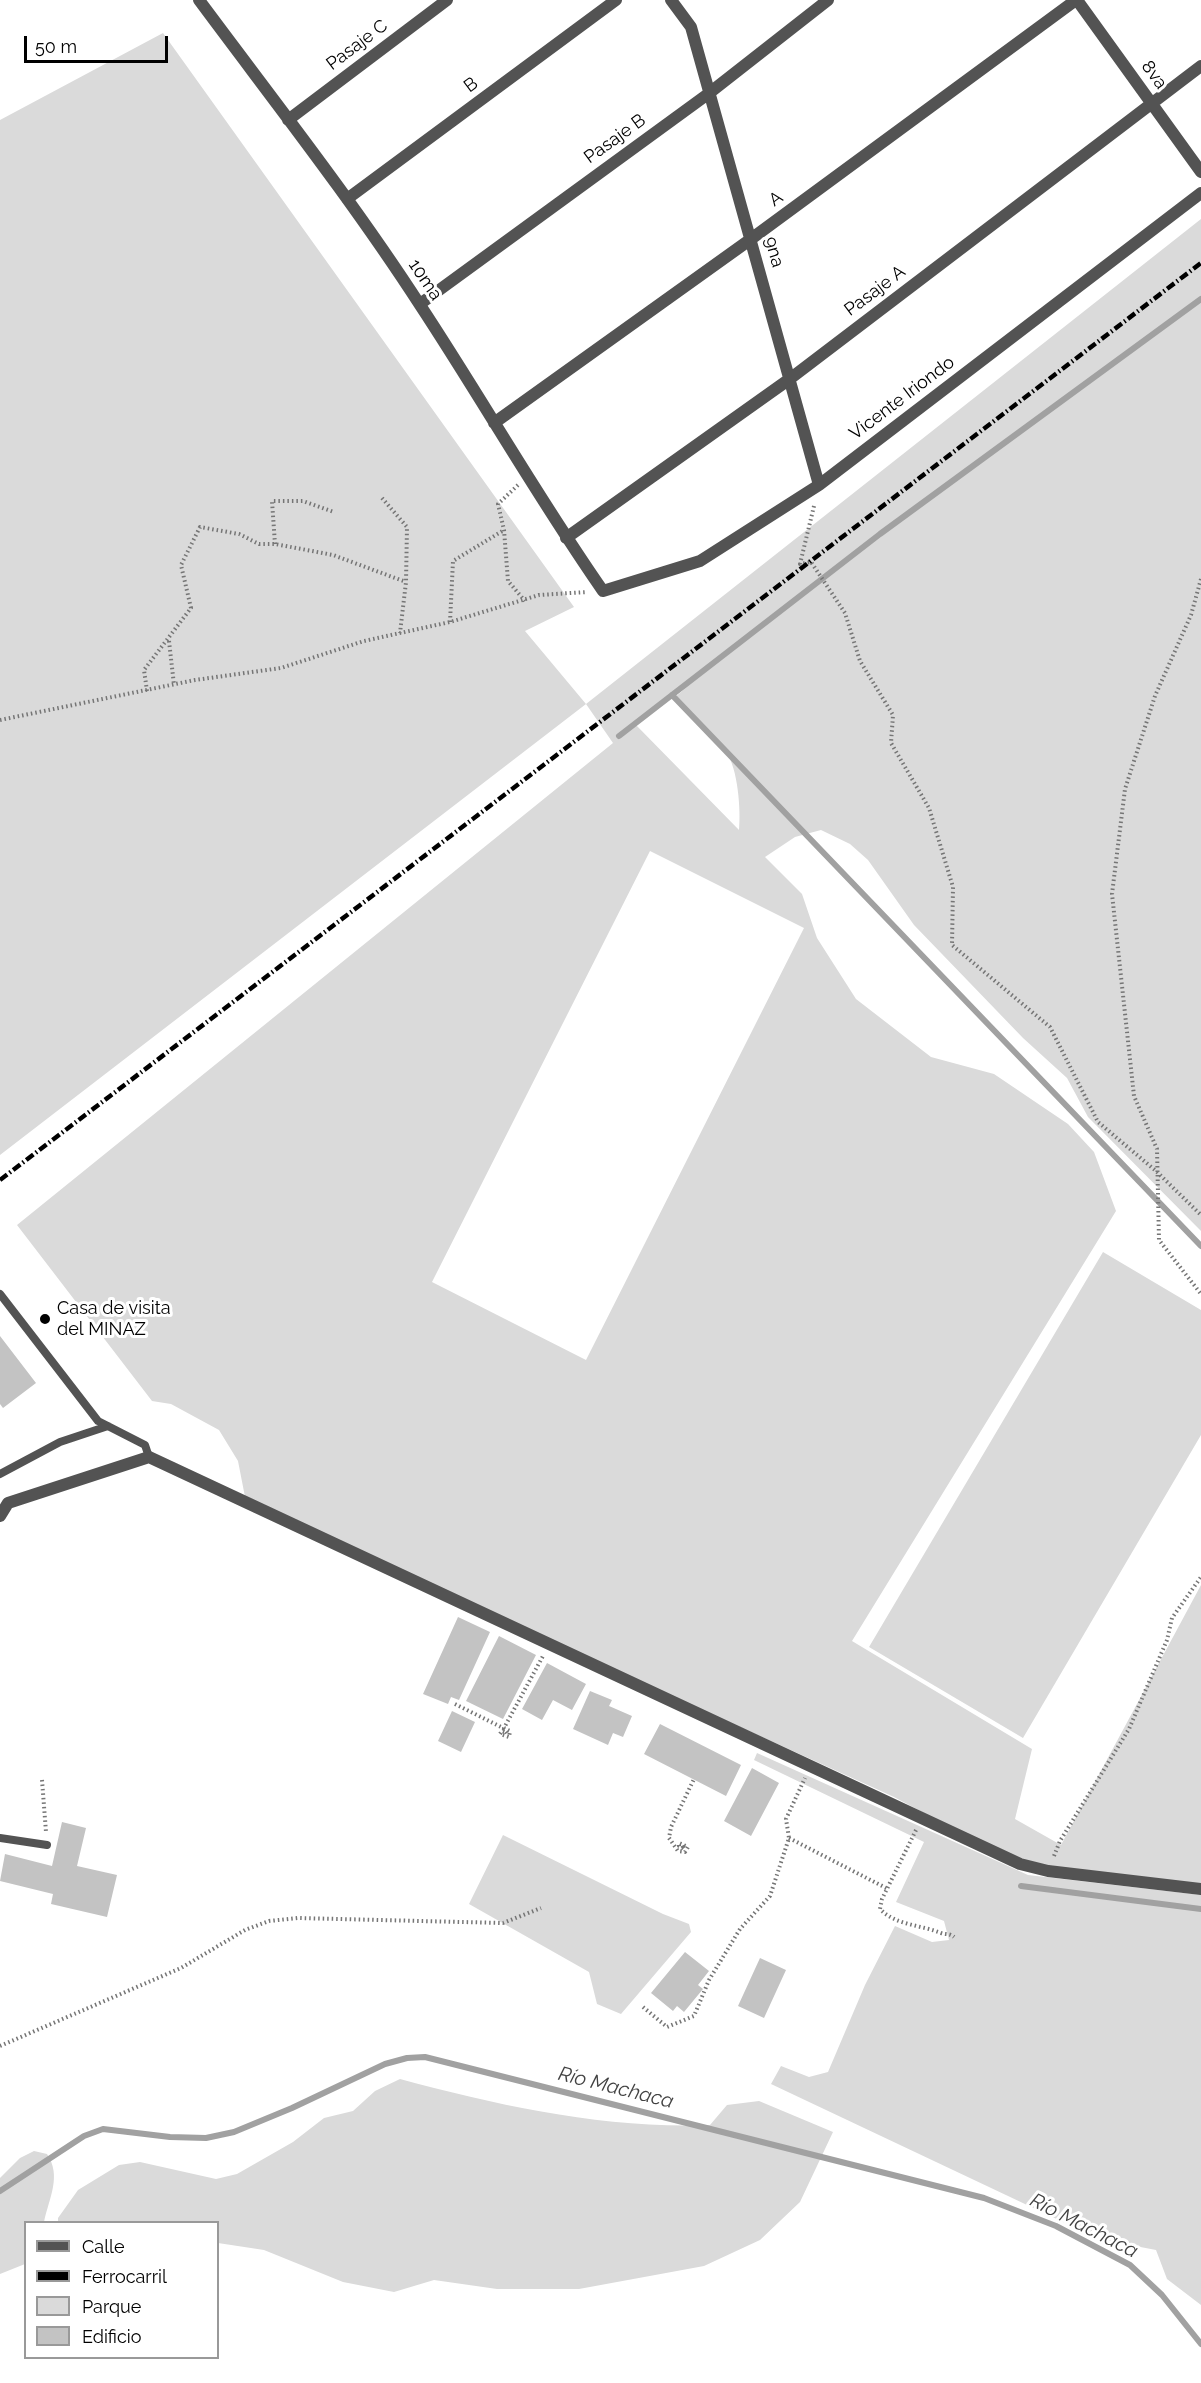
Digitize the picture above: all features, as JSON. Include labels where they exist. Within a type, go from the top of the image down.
[{"type":"street","name":"10ma","points":[[200,0],[347,199],[420,304],[566,538],[603,591]]},
{"type":"street","name":"Pasaje C","points":[[288,120],[447,0]]},
{"type":"street","name":"B","points":[[347,199],[616,0]]},
{"type":"street","name":"9na","points":[[671,0],[691,27],[708,94],[791,378],[819,485]]},
{"type":"street","name":"Pasaje B","points":[[420,304],[708,94],[828,0]]},
{"type":"street","name":"8va","points":[[1077,0],[1201,172]]},
{"type":"street","name":"A","points":[[494,423],[751,239],[1077,0]]},
{"type":"street","name":"Pasaje A","points":[[566,538],[791,378],[1201,66]]},
{"type":"street","name":"Vicente Iriondo","points":[[603,591],[700,561],[819,485],[1201,193]]},
{"type":"street","points":[[0,1516],[8,1503],[149,1457],[1020,1864],[1048,1871],[1201,1889]]},
{"type":"lane","points":[[0,1294],[98,1421],[145,1445],[149,1457]]},
{"type":"lane","points":[[0,1474],[60,1442],[108,1426]]},
{"type":"lane","points":[[0,1838],[47,1845]]},
{"type":"path","points":[[525,601],[508,581],[504,530],[498,504],[527,476]]},
{"type":"path","points":[[819,485],[800,564],[811,562],[845,613],[860,661],[893,715],[891,743],[929,808],[953,887],[952,945],[1050,1027],[1098,1122],[1156,1171],[1201,1215]]},
{"type":"path","points":[[382,498],[407,527],[406,582],[400,633]]},
{"type":"path","points":[[276,544],[272,501],[303,501],[334,512]]},
{"type":"path","points":[[147,691],[144,670],[191,608],[181,565],[200,527],[239,534],[259,544],[276,544],[333,555],[406,582]]},
{"type":"path","points":[[450,622],[453,561],[504,530]]},
{"type":"path","points":[[1201,579],[1191,615],[1155,696],[1125,789],[1112,894],[1134,1096],[1157,1149],[1159,1240],[1201,1294]]},
{"type":"path","points":[[0,720],[174,685],[282,668],[364,641],[450,622],[539,595],[603,591]]},
{"type":"path","points":[[168,640],[174,685]]},
{"type":"path","points":[[1048,1871],[1060,1841],[1129,1729],[1167,1640],[1172,1618],[1201,1577]]},
{"type":"path","points":[[455,1704],[502,1728],[507,1733],[502,1731],[500,1734],[509,1737],[510,1731],[504,1728],[550,1644]]},
{"type":"path","points":[[643,2007],[667,2027],[694,2016],[709,1980],[740,1929],[770,1896],[789,1838],[786,1819],[810,1766]]},
{"type":"path","points":[[683,1848],[682,1845],[685,1849],[679,1846],[679,1843],[688,1847],[685,1852],[678,1851],[669,1838],[671,1827],[693,1779]]},
{"type":"path","points":[[42,1780],[47,1845]]},
{"type":"path","points":[[921,1819],[880,1909],[886,1916],[954,1937]]},
{"type":"path","points":[[789,1838],[888,1889]]},
{"type":"path","points":[[0,2046],[181,1968],[245,1930],[269,1921],[298,1918],[503,1923],[541,1908]]},
{"type":"green space","points":[[163,33],[574,607],[525,631],[586,704],[0,1155],[0,120]]},
{"type":"green space","points":[[1201,219],[1201,1231],[1088,1117],[1067,1078],[1023,1038],[914,925],[868,860],[850,844],[821,830],[795,837],[765,857],[802,894],[817,938],[856,999],[931,1057],[994,1074],[1068,1124],[1094,1152],[1116,1211],[852,1641],[1032,1749],[1015,1819],[1061,1845],[1201,1585],[1201,1888],[1020,1864],[894,1797],[246,1502],[238,1461],[219,1430],[171,1404],[152,1401],[17,1225],[613,743],[586,704]],"holes":[[[688,686],[674,698],[714,738],[730,759],[738,790],[739,830],[636,725]],[[650,851],[804,928],[586,1360],[432,1282]]]},
{"type":"green space","points":[[1103,1252],[1201,1310],[1201,1435],[1023,1738],[869,1647]]},
{"type":"green space","points":[[757,1753],[1028,1875],[1201,1895],[1201,2305],[1167,2279],[1156,2250],[1099,2239],[771,2084],[781,2066],[809,2077],[828,2072],[865,1985],[895,1926],[932,1942],[949,1940],[944,1921],[896,1902],[924,1842],[754,1760]]},
{"type":"green space","points":[[503,1835],[663,1914],[689,1924],[691,1932],[621,2014],[597,2004],[589,1972],[469,1904]]},
{"type":"green space","points":[[400,2079],[553,2114],[670,2125],[710,2125],[727,2105],[759,2101],[833,2132],[800,2202],[760,2240],[704,2266],[579,2289],[497,2289],[434,2280],[394,2292],[343,2282],[264,2250],[219,2243],[219,2221],[58,2221],[78,2190],[119,2165],[140,2162],[216,2179],[237,2174],[293,2142],[324,2118],[353,2111],[375,2091]]},
{"type":"green space","points":[[34,2151],[47,2154],[54,2171],[53,2187],[44,2221],[24,2221],[24,2264],[0,2274],[0,2178],[20,2158]]},
{"type":"building","points":[[0,1336],[36,1383],[3,1408],[0,1404]]},
{"type":"building","points":[[458,1617],[490,1632],[459,1700],[451,1697],[448,1704],[423,1694]]},
{"type":"building","points":[[499,1636],[536,1655],[503,1719],[466,1701]]},
{"type":"building","points":[[547,1663],[586,1684],[572,1710],[553,1700],[542,1720],[522,1709]]},
{"type":"building","points":[[590,1691],[612,1700],[609,1706],[632,1716],[623,1737],[613,1733],[608,1745],[573,1729]]},
{"type":"building","points":[[452,1711],[475,1722],[461,1752],[438,1741]]},
{"type":"building","points":[[660,1724],[741,1765],[726,1796],[644,1754]]},
{"type":"building","points":[[752,1768],[779,1783],[751,1836],[724,1821]]},
{"type":"building","points":[[62,1822],[86,1828],[77,1866],[117,1875],[107,1917],[51,1904],[53,1894],[0,1881],[5,1854],[52,1866]]},
{"type":"building","points":[[685,1952],[709,1971],[698,1985],[703,1989],[684,2012],[677,2006],[673,2011],[651,1993]]},
{"type":"building","points":[[760,1958],[786,1970],[764,2018],[738,2006]]},
{"type":"waterway","points":[[619,736],[880,534],[1201,299]]},
{"type":"waterway","points":[[672,695],[1201,1246]]},
{"type":"waterway","points":[[1021,1886],[1201,1909]]},
{"type":"waterway","name":"Río Machaca","points":[[0,2191],[84,2136],[103,2129],[170,2137],[206,2138],[234,2132],[292,2108],[385,2064],[407,2058],[425,2057],[984,2198],[1056,2226],[1130,2265],[1162,2295],[1201,2344]]},
{"type":"railway","points":[[0,1180],[1201,263]]},
{"type":"place","name":"Casa de visita del MINAZ","points":[[45,1319]]}]
